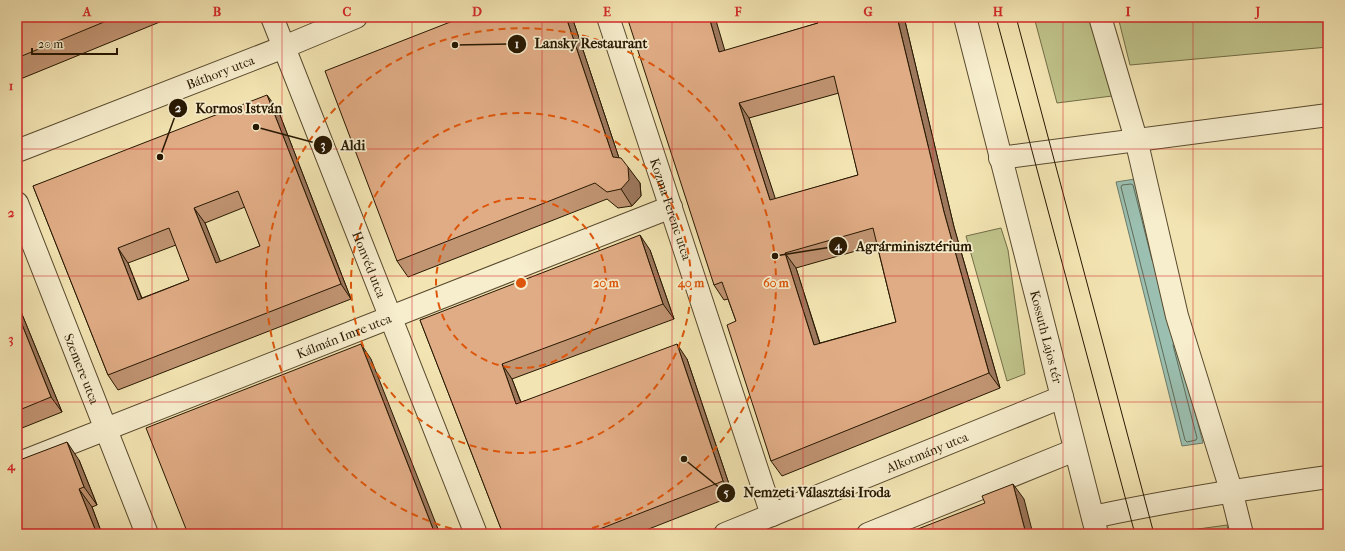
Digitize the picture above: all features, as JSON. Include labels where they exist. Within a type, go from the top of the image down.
[{"type":"street","name":"Honvéd utca","points":[[272,17],[476,534]]},
{"type":"street","name":"Báthory utca","points":[[17,151],[284,47],[356,17]]},
{"type":"street","name":"Kozma Ferenc utca","points":[[608,17],[772,515]]},
{"type":"street","name":"Kossuth Lajos tér","points":[[965,17],[1095,525],[1146,505],[1231,490],[1328,477]]},
{"type":"street","points":[[1100,17],[1136,139],[1176,316],[1231,490],[1242,534]]},
{"type":"street","points":[[1000,158],[1328,115]]},
{"type":"street","name":"Szemere utca","points":[[17,203],[147,534]]},
{"type":"street","name":"Kálmán Imre utca","points":[[17,464],[671,208]]},
{"type":"street","name":"Alkotmány utca","points":[[725,534],[1062,396]]},
{"type":"street","points":[[868,534],[1075,450]]},
{"type":"green space","points":[[1034,17],[1092,17],[1112,96],[1057,103]]},
{"type":"green space","points":[[1118,17],[1328,17],[1328,47],[1130,65]]},
{"type":"green space","points":[[1001,228],[1008,250],[1025,374],[1007,381],[966,236]]},
{"type":"green space","points":[[1227,525],[1229,534],[1169,533]]},
{"type":"water","points":[[1135,179],[1203,443],[1182,446],[1116,182]]},
{"type":"building","points":[[17,17],[116,17],[17,58]]},
{"type":"building","points":[[463,17],[566,17],[613,157],[621,158],[628,167],[629,180],[621,189],[607,192],[595,183],[397,261],[325,71]]},
{"type":"building","points":[[627,17],[709,17],[719,52],[818,23],[817,17],[897,17],[944,212],[989,373],[771,461],[727,325],[736,321],[722,282],[714,285]],"holes":[[[834,76],[858,175],[770,200],[739,103]],[[873,228],[896,322],[814,345],[785,253]]]},
{"type":"building","points":[[267,95],[341,284],[108,375],[33,186]],"holes":[[[238,191],[260,246],[216,263],[194,208]],[[169,228],[189,280],[138,300],[118,248]]]},
{"type":"building","points":[[640,235],[663,304],[502,364],[516,404],[677,344],[723,481],[587,534],[503,534],[420,320]]},
{"type":"building","points":[[17,312],[51,397],[17,411]]},
{"type":"building","points":[[361,344],[435,534],[188,534],[146,428]]},
{"type":"building","points":[[67,442],[84,487],[79,489],[97,534],[17,534],[17,461]]},
{"type":"building","points":[[1013,484],[1026,534],[905,534],[985,503],[982,496]]},
{"type":"tram line","points":[[996,17],[1135,534]]},
{"type":"tram line","points":[[1016,17],[1154,534]]},
{"type":"place","name":"Lansky Restaurant","points":[[455,45]]},
{"type":"place","name":"Aldi","points":[[256,127]]},
{"type":"place","name":"Kormos István","points":[[160,157]]},
{"type":"place","name":"Agrárminisztérium","points":[[775,256]]},
{"type":"place","name":"Nemzeti Választási Iroda","points":[[684,459]]}]
